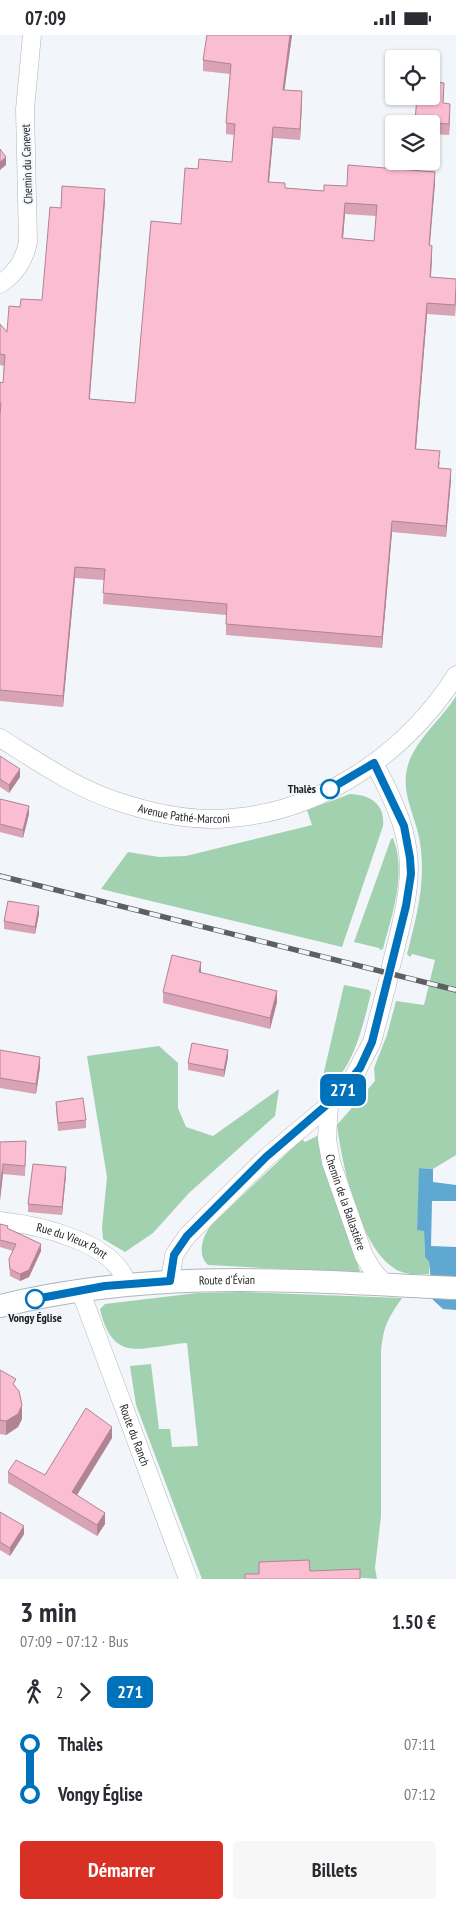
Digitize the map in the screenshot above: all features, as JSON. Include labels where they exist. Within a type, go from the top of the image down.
[{"type":"street","name":"Chemin du Canevet","points":[[0,283],[16,270],[22,262],[28,242],[25,109],[32,35]]},
{"type":"street","name":"Avenue Pathé-Marconi","points":[[0,738],[73,783],[115,801],[160,813],[207,819],[250,816],[288,806],[330,789],[374,763],[417,724],[456,675]]},
{"type":"street","points":[[170,1281],[174,1255],[187,1236],[266,1157],[329,1105],[353,1078],[372,1042],[409,890],[410,858],[404,826],[374,763]]},
{"type":"street","name":"Chemin de la Ballastière","points":[[329,1105],[328,1150],[364,1256],[380,1279]]},
{"type":"street","name":"Rue du Vieux Pont","points":[[0,1221],[47,1229],[85,1245],[115,1262],[125,1275],[128,1284]]},
{"type":"street","name":"Route d'Évian","points":[[0,1307],[80,1290],[170,1281],[380,1279],[410,1286],[456,1288]]},
{"type":"street","name":"Route du Ranch","points":[[80,1290],[188,1579]]},
{"type":"green space","points":[[456,696],[456,1155],[433,1169],[420,1168],[417,1230],[424,1230],[425,1257],[429,1262],[429,1274],[411,1274],[390,1265],[377,1251],[366,1232],[349,1187],[337,1125],[375,1081],[374,1068],[387,1035],[396,1001],[424,1005],[435,960],[412,954],[410,957],[407,954],[419,902],[422,863],[417,828],[406,787],[406,776],[408,765],[417,746]]},
{"type":"green space","points":[[350,794],[364,796],[375,802],[382,812],[383,826],[342,947],[101,889],[128,852],[159,857],[186,856],[312,825],[307,810]]},
{"type":"green space","points":[[393,838],[399,865],[397,894],[383,949],[380,950],[379,948],[354,942],[391,839]]},
{"type":"green space","points":[[344,985],[369,990],[371,993],[360,1033],[349,1061],[333,1084],[323,1092],[320,1089]]},
{"type":"green space","points":[[159,1046],[178,1063],[178,1108],[186,1127],[213,1136],[279,1089],[275,1116],[189,1193],[153,1233],[125,1252],[103,1239],[102,1227],[107,1177],[87,1056]]},
{"type":"green space","points":[[319,1135],[326,1171],[360,1271],[356,1273],[208,1265],[202,1255],[202,1245],[206,1233],[212,1224],[302,1139],[305,1142]]},
{"type":"green space","points":[[243,1292],[402,1298],[387,1323],[381,1351],[381,1516],[375,1568],[377,1579],[259,1570],[259,1579],[202,1579],[136,1405],[130,1366],[151,1364],[159,1429],[170,1429],[172,1447],[198,1446],[187,1343],[144,1349],[132,1349],[122,1346],[113,1339],[106,1327],[100,1309],[105,1304],[197,1293]]},
{"type":"water","points":[[419,1168],[433,1169],[433,1182],[456,1185],[456,1201],[432,1201],[431,1246],[456,1247],[456,1310],[443,1309],[433,1300],[429,1262],[425,1257],[424,1231],[417,1230]]},
{"type":"building","points":[[207,35],[290,35],[283,90],[302,91],[300,129],[273,127],[268,182],[285,183],[285,188],[324,191],[324,185],[347,186],[348,165],[385,168],[385,170],[435,172],[429,245],[432,246],[430,277],[456,279],[455,305],[427,303],[415,449],[440,451],[438,468],[451,469],[446,526],[392,521],[382,637],[226,624],[227,604],[103,593],[105,569],[75,567],[63,696],[0,690],[0,382],[3,383],[5,355],[0,354],[0,324],[7,332],[9,306],[20,307],[21,299],[42,300],[50,207],[61,208],[62,186],[105,189],[89,399],[135,403],[151,221],[181,224],[185,168],[198,169],[199,159],[232,162],[235,124],[226,123],[231,64],[203,60]],"holes":[[[345,203],[377,205],[374,241],[342,238]]]},
{"type":"building","points":[[440,82],[444,83],[443,103],[450,104],[449,124],[440,123],[440,115],[416,115],[416,105],[440,105]]},
{"type":"building","points":[[0,149],[6,157],[0,162]]},
{"type":"building","points":[[0,756],[20,769],[9,785],[0,779]]},
{"type":"building","points":[[0,799],[29,806],[23,830],[0,824]]},
{"type":"building","points":[[8,901],[39,906],[35,927],[4,921]]},
{"type":"building","points":[[172,955],[201,962],[199,972],[277,991],[270,1018],[163,992]]},
{"type":"building","points":[[192,1043],[228,1050],[224,1070],[188,1063]]},
{"type":"building","points":[[0,1050],[40,1057],[36,1084],[0,1078]]},
{"type":"building","points":[[83,1098],[86,1120],[58,1123],[56,1102]]},
{"type":"building","points":[[26,1141],[25,1166],[3,1164],[0,1190],[0,1142]]},
{"type":"building","points":[[33,1164],[66,1167],[62,1207],[28,1204]]},
{"type":"building","points":[[0,1224],[8,1226],[7,1228],[41,1244],[29,1270],[20,1274],[10,1269],[9,1259],[16,1244],[0,1240]]},
{"type":"building","points":[[0,1370],[16,1379],[13,1384],[19,1391],[22,1405],[18,1414],[6,1421],[0,1420]]},
{"type":"building","points":[[86,1408],[112,1427],[72,1492],[105,1513],[97,1525],[8,1472],[16,1460],[45,1475]]},
{"type":"building","points":[[0,1512],[24,1526],[10,1548],[0,1542]]},
{"type":"building","points":[[309,1560],[310,1571],[360,1569],[360,1579],[245,1579],[245,1574],[259,1574],[259,1562]]},
{"type":"railway","points":[[0,876],[456,990]]},
{"type":"bus line","name":"271","points":[[35,1299],[105,1286],[170,1281],[174,1255],[187,1236],[266,1157],[329,1105],[353,1078],[363,1062],[375,1033],[406,906],[411,874],[410,858],[404,826],[390,793],[374,763],[330,789]]},
{"type":"place","name":"Thalès","points":[[330,789]]},
{"type":"place","name":"Vongy Église","points":[[35,1299]]}]
